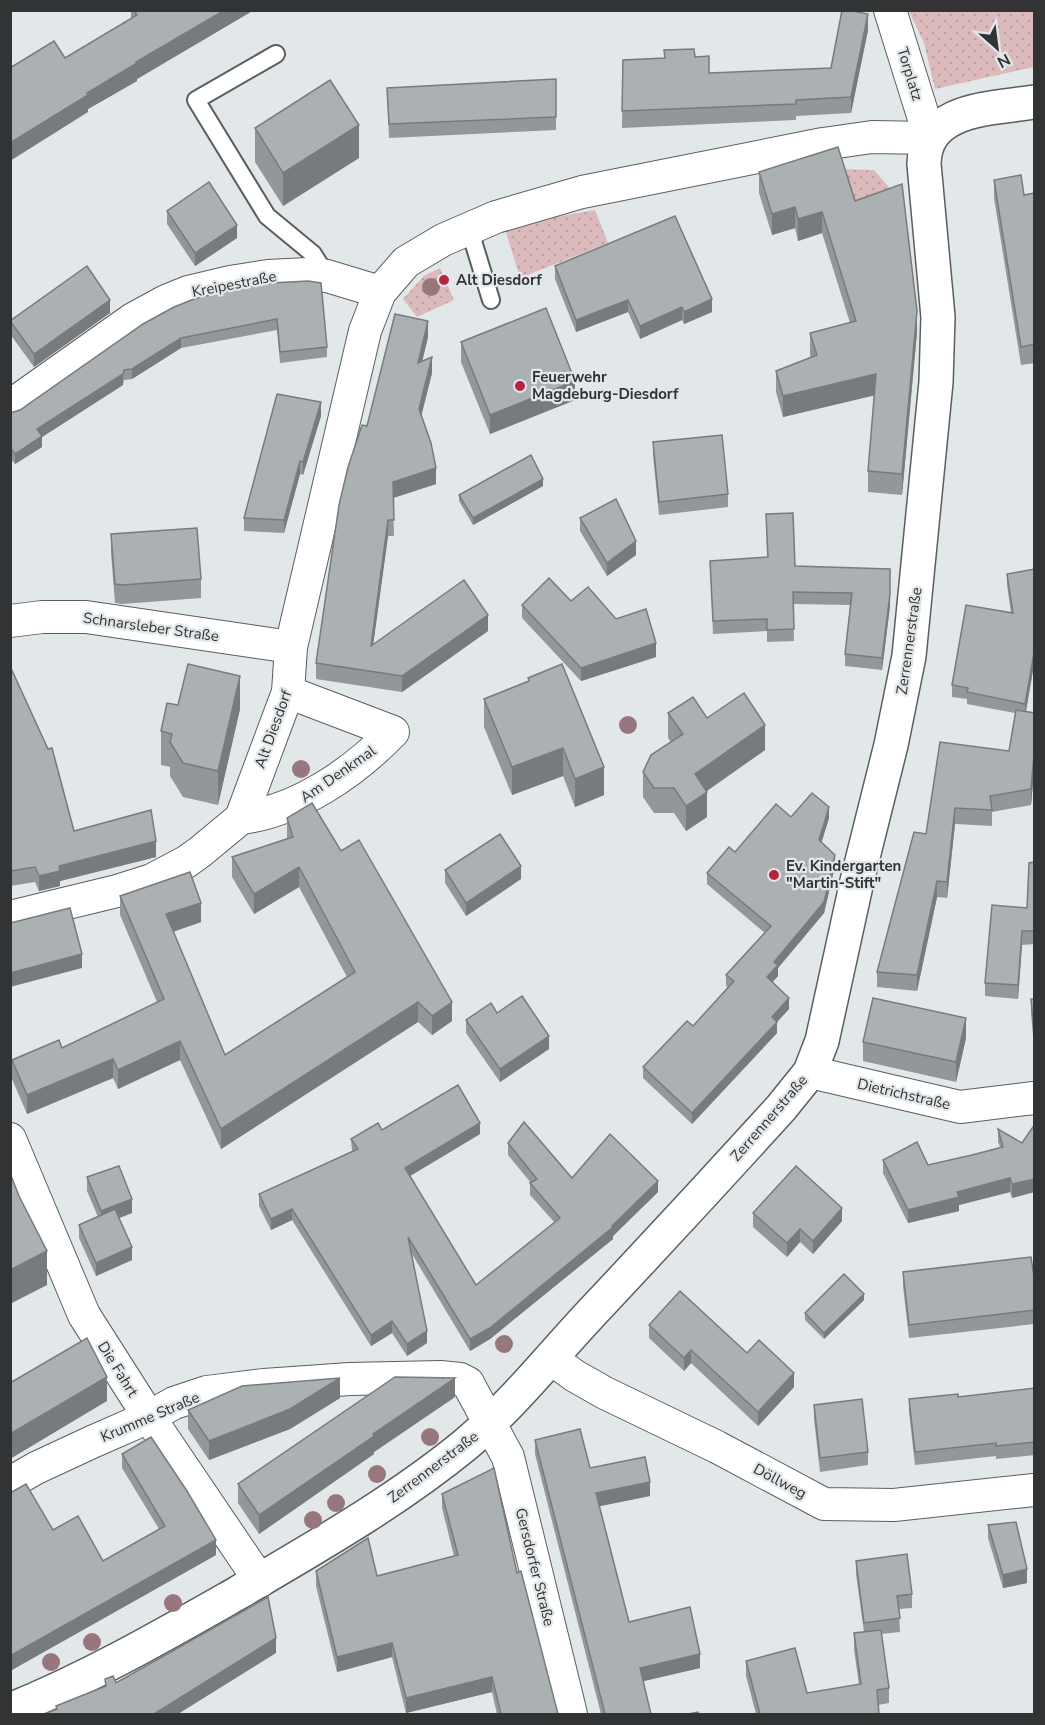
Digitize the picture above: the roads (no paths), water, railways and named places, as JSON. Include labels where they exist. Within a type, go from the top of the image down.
[{"type":"main road","points":[[930,138],[943,124],[959,115],[1035,102]]},
{"type":"main road","name":"Zerrennerstraße","points":[[10,1710],[76,1681],[163,1637],[260,1581],[409,1486],[465,1445],[490,1422],[550,1358],[781,1108],[810,1072],[822,1041],[857,881],[891,745],[909,656],[936,371],[937,295],[924,164],[926,145],[930,138]]},
{"type":"street","name":"Torplatz","points":[[890,10],[930,138]]},
{"type":"street","name":"Alt Diesdorf","points":[[10,917],[117,891],[152,880],[200,852],[241,818],[288,692],[291,647],[365,331],[380,292],[406,262],[469,228],[505,214],[572,194],[808,146],[872,138],[930,138]]},
{"type":"street","name":"Kreipestraße","points":[[10,406],[133,319],[166,301],[209,286],[288,274],[327,276],[380,292]]},
{"type":"street","name":"Schnarsleber Straße","points":[[10,621],[42,616],[86,618],[291,647]]},
{"type":"street","name":"Am Denkmal","points":[[241,818],[274,812],[305,799],[363,760],[393,732],[288,692]]},
{"type":"street","name":"Dietrichstraße","points":[[810,1072],[960,1107],[1035,1098]]},
{"type":"street","name":"Die Fahrt","points":[[10,1139],[84,1315],[149,1418],[260,1581]]},
{"type":"street","name":"Döllweg","points":[[550,1358],[605,1393],[717,1446],[824,1504],[894,1505],[1035,1490]]},
{"type":"street","name":"Krumme Straße","points":[[10,1483],[188,1398],[226,1389],[350,1379],[440,1377],[459,1379],[468,1383],[490,1422]]},
{"type":"street","name":"Gersdorfer Straße","points":[[490,1422],[508,1457],[571,1714]]},
{"type":"lane","points":[[276,54],[196,100],[267,216],[313,254],[327,276]]},
{"type":"lane","points":[[469,228],[490,300]]},
{"type":"place","name":"Alt Diesdorf","points":[[444,280]]},
{"type":"place","name":"Feuerwehr Magdeburg-Diesdorf","points":[[520,386]]},
{"type":"place","name":"Ev. Kindergarten \"Martin-Stift\"","points":[[774,875]]}]
